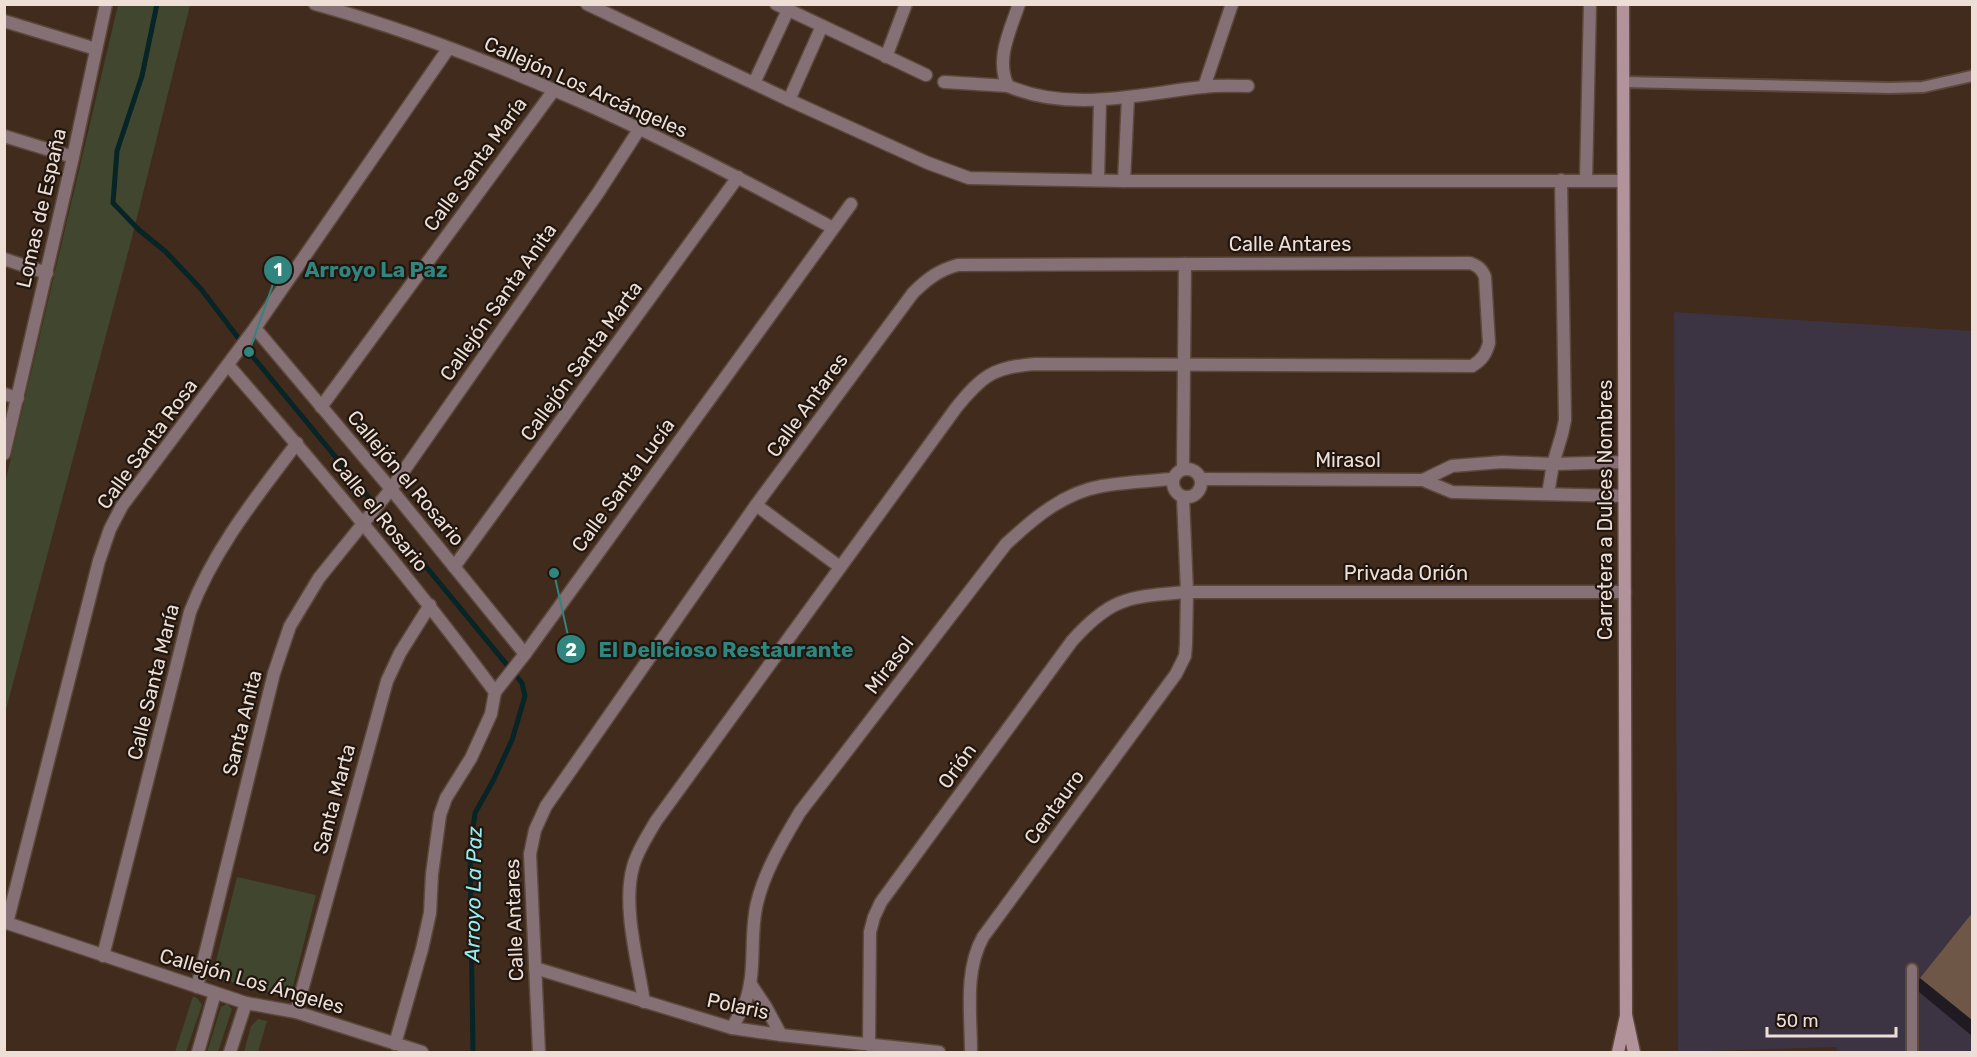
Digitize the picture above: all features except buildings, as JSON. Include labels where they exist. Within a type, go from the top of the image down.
[{"type":"main road","name":"Carretera a Dulces Nombres","points":[[1623,4],[1626,1015],[1634,1053]]},
{"type":"main road","name":"Carretera a Dulces Nombres","points":[[1618,1053],[1626,1015]]},
{"type":"street","name":"Lomas de España","points":[[4,454],[73,158],[105,4]]},
{"type":"street","name":"Callejón Los Arcángeles","points":[[315,4],[354,15],[554,90],[640,128],[833,228]]},
{"type":"street","points":[[587,4],[789,100],[928,163],[969,178],[1124,181],[1623,181]]},
{"type":"street","points":[[776,4],[926,75]]},
{"type":"street","points":[[886,57],[906,4]]},
{"type":"street","points":[[1008,86],[1003,76],[1004,49],[1018,4]]},
{"type":"street","points":[[1204,87],[1232,4]]},
{"type":"street","points":[[1586,180],[1590,4]]},
{"type":"street","points":[[754,83],[788,10]]},
{"type":"street","points":[[4,21],[96,49]]},
{"type":"street","points":[[789,100],[822,26]]},
{"type":"street","name":"Calle Santa Rosa","points":[[6,922],[99,561],[110,530],[122,506],[231,361],[448,49]]},
{"type":"street","points":[[944,82],[1008,86],[1023,93],[1045,97],[1100,101],[1204,87],[1248,86]]},
{"type":"street","name":"Calle Santa María","points":[[321,407],[554,90]]},
{"type":"street","points":[[1124,181],[1128,98]]},
{"type":"street","points":[[1098,180],[1100,101]]},
{"type":"street","name":"Callejón Santa Anita","points":[[388,492],[598,193],[640,128]]},
{"type":"street","points":[[4,136],[73,158]]},
{"type":"street","name":"Callejón Santa Marta","points":[[454,567],[738,177]]},
{"type":"street","points":[[1548,494],[1553,464],[1565,420],[1561,180]]},
{"type":"street","name":"Calle Santa Lucía","points":[[395,1044],[430,913],[434,855],[440,815],[446,798],[471,758],[491,714],[497,690],[851,204]]},
{"type":"street","points":[[4,258],[47,273]]},
{"type":"street","name":"Calle Antares","points":[[539,1053],[530,854],[535,830],[561,783],[756,505],[913,293],[926,280],[941,270],[958,265],[1470,263],[1483,270],[1490,343],[1480,362],[1472,366],[1184,366]]},
{"type":"street","points":[[1183,468],[1185,264]]},
{"type":"street","name":"Callejón el Rosario","points":[[251,332],[321,407],[388,492],[454,567],[523,656]]},
{"type":"street","name":"Calle el Rosario","points":[[231,361],[365,522],[497,690]]},
{"type":"street","points":[[644,1002],[632,926],[630,887],[633,867],[642,844],[656,821],[840,567],[974,386],[990,374],[1008,367],[1035,364],[1184,366]]},
{"type":"street","points":[[4,394],[18,398]]},
{"type":"street","name":"Calle Santa María","points":[[103,956],[190,612],[197,594],[233,530],[297,443]]},
{"type":"street","name":"Mirasol","points":[[1423,480],[1452,466],[1502,462],[1553,464],[1623,462]]},
{"type":"street","points":[[1183,468],[1190,468],[1197,472],[1201,479],[1201,486],[1197,493],[1190,497],[1183,497],[1172,487],[1172,479],[1176,472],[1183,468]]},
{"type":"street","name":"Mirasol","points":[[732,1028],[745,1002],[750,983],[757,905],[766,876],[780,845],[800,813],[1006,544],[1033,519],[1065,498],[1100,486],[1172,479]]},
{"type":"street","name":"Mirasol","points":[[1201,479],[1423,480],[1452,492],[1624,496]]},
{"type":"street","name":"Santa Anita","points":[[197,987],[284,642],[300,608],[319,578],[388,492]]},
{"type":"street","name":"Centauro","points":[[971,1053],[971,974],[976,949],[1176,674],[1185,656],[1187,592],[1183,497]]},
{"type":"street","points":[[756,505],[840,567]]},
{"type":"street","name":"Privada Orión","points":[[1187,592],[1625,592]]},
{"type":"street","name":"Orión","points":[[869,1045],[870,932],[881,902],[1072,640],[1091,620],[1110,606],[1136,597],[1187,592]]},
{"type":"street","name":"Santa Marta","points":[[296,1012],[387,681],[400,653],[430,605]]},
{"type":"street","name":"Callejón Los Ángeles","points":[[6,922],[246,1003],[296,1012],[422,1053]]},
{"type":"street","name":"Polaris","points":[[535,968],[732,1028],[939,1053]]},
{"type":"street","points":[[750,983],[781,1035]]},
{"type":"street","points":[[198,1053],[215,993]]},
{"type":"street","points":[[230,1053],[246,1003]]},
{"type":"lane","points":[[1623,82],[1890,88],[1923,87],[1972,76]]},
{"type":"lane","points":[[1912,969],[1912,1053]]},
{"type":"shaded area","points":[[1674,312],[1972,331],[1972,1052],[1837,1052],[1836,1047],[1678,1052]]},
{"type":"green space","points":[[118,5],[190,5],[130,245],[5,713],[5,483]]},
{"type":"green space","points":[[237,877],[316,895],[292,990],[284,997],[225,980],[217,973],[216,961]]},
{"type":"green space","points":[[193,996],[202,1005],[186,1052],[175,1052]]},
{"type":"green space","points":[[227,1004],[232,1009],[218,1052],[207,1052],[221,1007]]},
{"type":"green space","points":[[258,1019],[267,1021],[258,1052],[244,1052],[251,1026]]},
{"type":"waterway","name":"Arroyo La Paz","points":[[157,4],[142,76],[117,151],[113,203],[139,230],[166,252],[201,289],[249,352],[522,683],[525,696],[512,740],[475,813],[470,851],[473,1052]]},
{"type":"place","name":"Arroyo La Paz","points":[[249,352]]},
{"type":"place","name":"El Delicioso Restaurante","points":[[554,573]]}]
